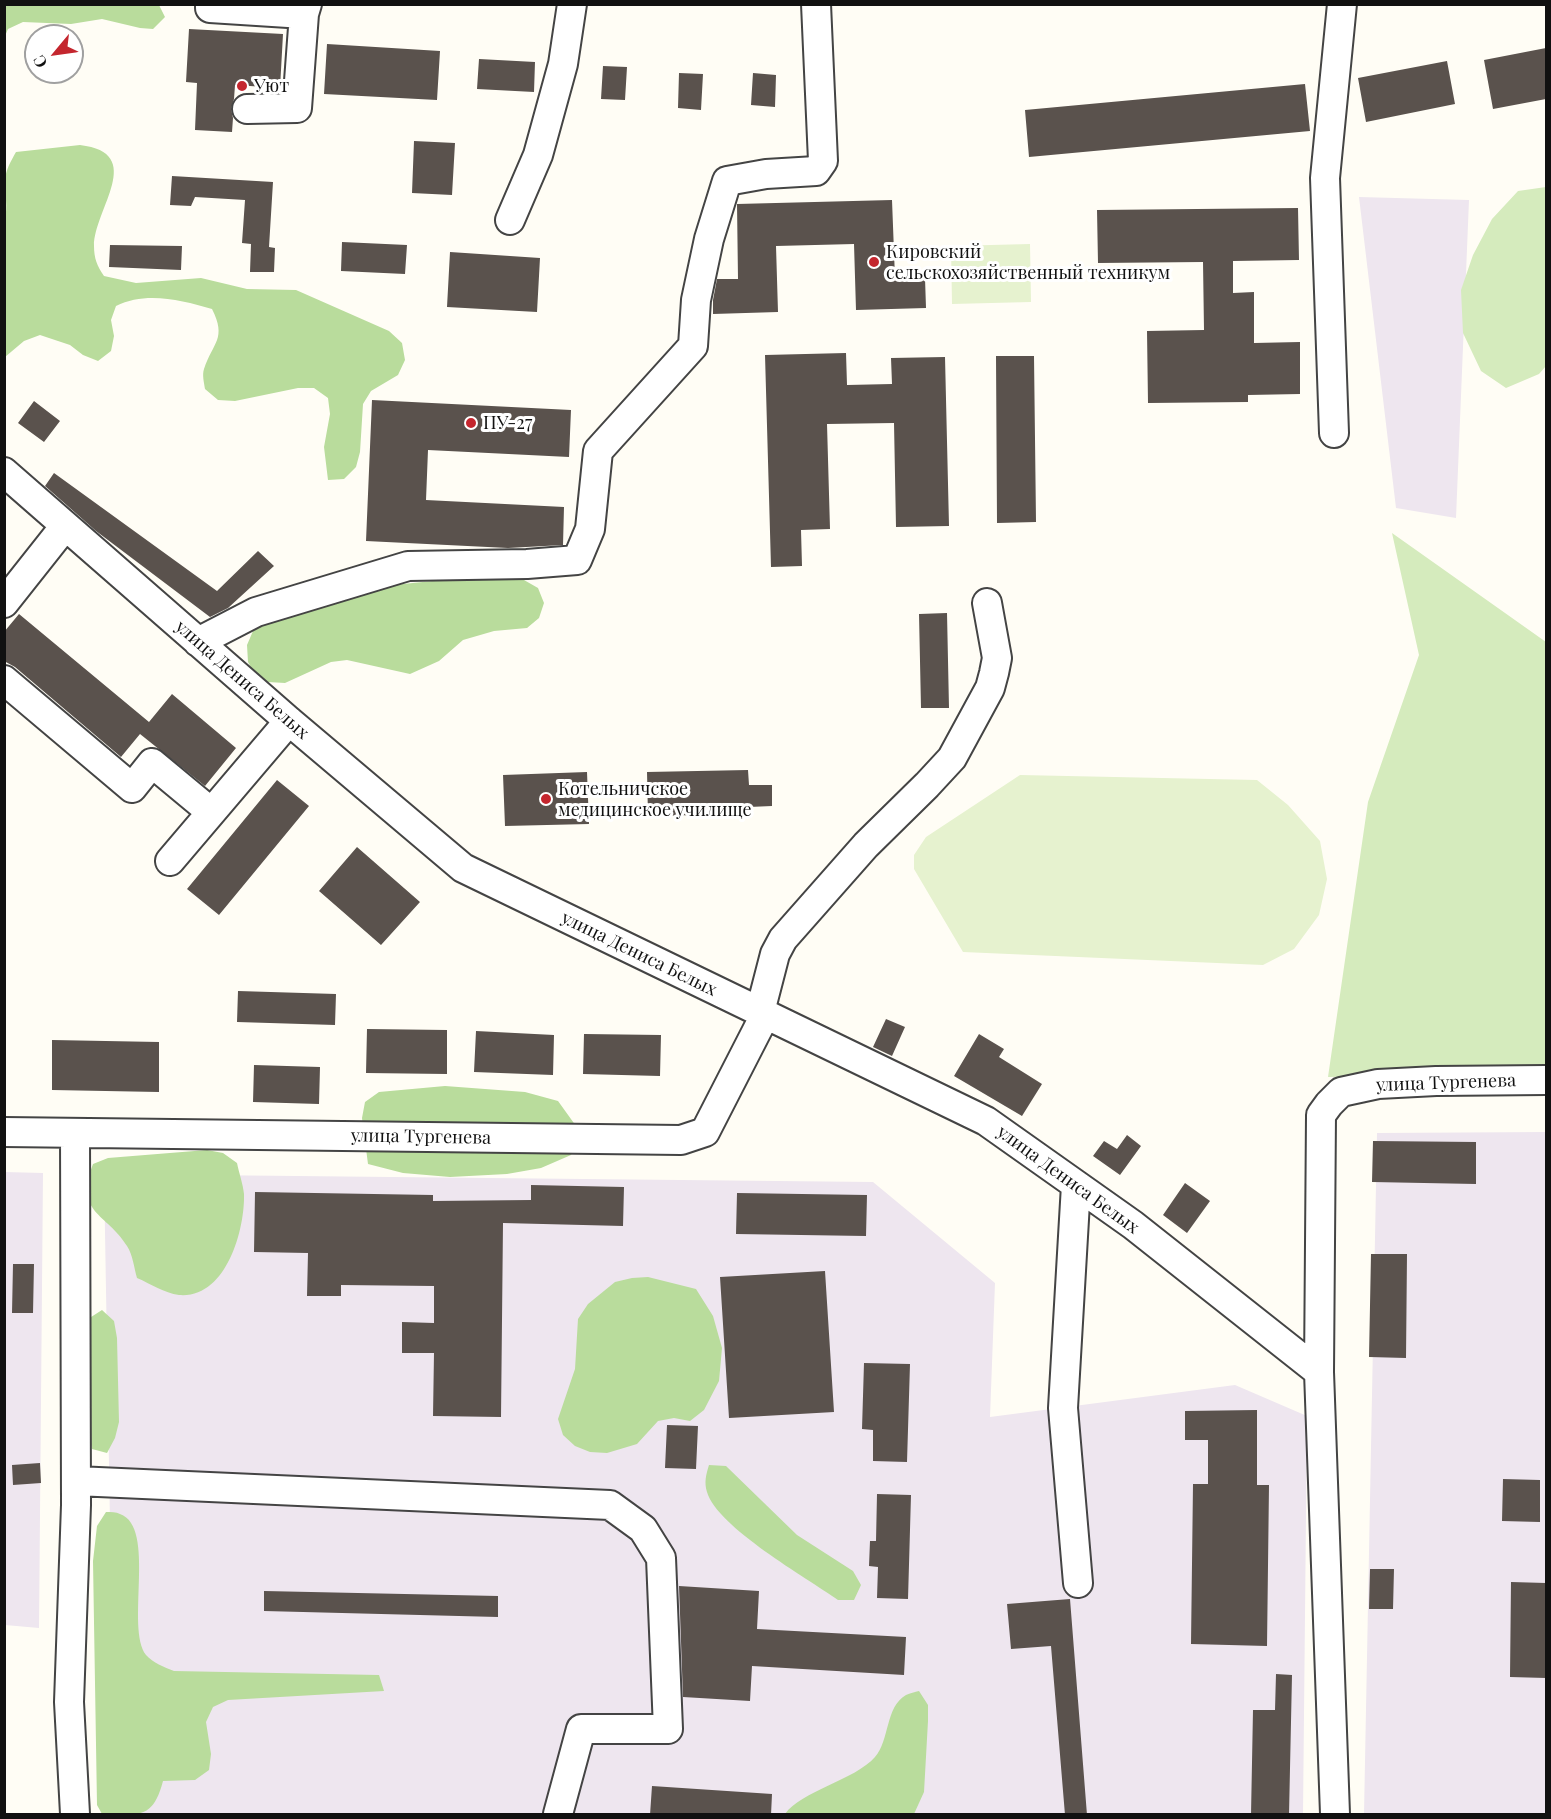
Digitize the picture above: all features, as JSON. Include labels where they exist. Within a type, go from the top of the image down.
[{"type":"street","points":[[210,4],[210,8],[305,9],[297,108],[247,109]]},
{"type":"street","points":[[510,220],[538,155],[563,64],[573,4]]},
{"type":"street","points":[[198,642],[256,612],[408,567],[527,564],[577,560],[590,529],[598,452],[693,346],[698,290],[709,239],[727,182],[766,174],[816,171],[823,161],[816,4]]},
{"type":"street","points":[[1334,432],[1324,178],[1342,4]]},
{"type":"street","name":"улица Дениса Белых","points":[[4,472],[289,721],[463,868],[986,1121],[1133,1225],[1319,1372]]},
{"type":"street","points":[[4,603],[65,526]]},
{"type":"street","name":"улица Тургенева","points":[[4,1132],[681,1140],[705,1132],[762,1013],[775,954],[783,939],[866,844],[927,786],[952,758],[971,726],[990,688],[997,658],[987,603]]},
{"type":"street","points":[[4,680],[132,788],[152,763],[211,812]]},
{"type":"street","points":[[170,861],[289,721]]},
{"type":"street","name":"улица Тургенева","points":[[1319,1372],[1321,1115],[1329,1104],[1341,1092],[1378,1084],[1546,1080]]},
{"type":"street","points":[[75,1133],[76,1480],[69,1702],[75,1815]]},
{"type":"street","points":[[1076,1185],[1063,1408],[1078,1583]]},
{"type":"street","points":[[1319,1372],[1335,1815]]},
{"type":"street","points":[[76,1480],[610,1505],[643,1529],[661,1558],[668,1729],[581,1729],[558,1815]]},
{"type":"shaded area","points":[[1359,197],[1469,200],[1456,518],[1396,508]]},
{"type":"shaded area","points":[[1546,1132],[1546,1814],[1364,1814],[1377,1133]]},
{"type":"shaded area","points":[[4,1172],[43,1173],[39,1628],[5,1625]]},
{"type":"shaded area","points":[[104,1174],[873,1182],[995,1283],[990,1417],[1235,1385],[1307,1416],[1303,1814],[118,1814],[113,1697]]},
{"type":"green space","points":[[5,4],[159,5],[165,17],[153,29],[102,19],[71,24],[23,22],[8,29],[5,36]]},
{"type":"green space","points":[[80,145],[100,150],[110,159],[114,171],[112,185],[96,231],[94,246],[96,262],[104,276],[136,283],[201,278],[247,289],[296,290],[389,331],[402,343],[405,360],[398,375],[371,391],[363,404],[360,452],[356,467],[344,479],[328,480],[324,447],[330,414],[328,398],[314,388],[298,388],[235,401],[218,400],[205,389],[203,371],[218,334],[212,309],[164,298],[127,301],[116,306],[111,320],[114,336],[111,351],[98,361],[83,355],[70,345],[40,335],[24,341],[5,357],[4,220],[5,180],[8,169],[16,152]]},
{"type":"green space","points":[[1546,187],[1546,366],[1539,374],[1506,388],[1481,371],[1463,333],[1461,290],[1473,255],[1492,219],[1518,191]]},
{"type":"green space","points":[[1030,244],[1031,302],[952,304],[951,246]]},
{"type":"green space","points":[[1392,533],[1546,642],[1546,1073],[1328,1077],[1368,802],[1419,655]]},
{"type":"green space","points":[[492,575],[524,580],[538,588],[544,603],[539,618],[527,628],[494,631],[463,640],[439,661],[410,674],[347,660],[331,662],[285,683],[268,682],[254,673],[248,662],[247,645],[253,631],[280,613],[393,585]]},
{"type":"green space","points":[[1020,775],[1257,780],[1288,805],[1320,841],[1327,879],[1319,915],[1294,949],[1263,965],[963,952],[914,869],[914,855],[926,837]]},
{"type":"green space","points":[[445,1086],[525,1092],[558,1101],[576,1126],[578,1142],[571,1155],[541,1168],[507,1174],[450,1177],[403,1173],[368,1164],[362,1118],[365,1102],[379,1092]]},
{"type":"green space","points":[[207,1150],[223,1153],[237,1163],[244,1194],[241,1226],[229,1260],[209,1286],[195,1293],[173,1294],[137,1278],[127,1246],[90,1203],[87,1193],[88,1181],[93,1164],[108,1158]]},
{"type":"green space","points":[[648,1277],[696,1289],[713,1316],[722,1348],[719,1381],[704,1410],[690,1421],[674,1418],[658,1421],[637,1444],[607,1453],[590,1452],[575,1446],[563,1435],[558,1419],[575,1369],[578,1319],[588,1304],[615,1282]]},
{"type":"green space","points":[[102,1310],[114,1321],[117,1338],[119,1422],[115,1438],[107,1453],[92,1449],[88,1433],[88,1319]]},
{"type":"green space","points":[[709,1465],[726,1466],[797,1535],[853,1571],[861,1585],[854,1600],[838,1600],[765,1551],[727,1521],[714,1506],[707,1492],[706,1478]]},
{"type":"green space","points":[[106,1512],[120,1514],[131,1523],[137,1538],[140,1642],[146,1655],[155,1663],[174,1671],[379,1675],[384,1691],[228,1700],[213,1707],[206,1722],[211,1754],[209,1770],[195,1780],[163,1781],[155,1802],[143,1812],[126,1815],[102,1814],[97,1805],[93,1561],[97,1526]]},
{"type":"green space","points":[[919,1691],[928,1705],[928,1721],[924,1792],[914,1814],[785,1814],[803,1799],[855,1772],[875,1757],[880,1750],[894,1707],[906,1695]]},
{"type":"building","points":[[189,29],[283,34],[280,88],[235,85],[231,109],[232,132],[195,130],[197,83],[186,82]]},
{"type":"building","points":[[327,44],[440,51],[437,100],[324,94]]},
{"type":"building","points":[[1546,48],[1546,99],[1493,109],[1484,60]]},
{"type":"building","points":[[479,59],[535,62],[534,92],[477,89]]},
{"type":"building","points":[[1447,61],[1455,104],[1366,122],[1358,78]]},
{"type":"building","points":[[603,66],[627,67],[625,100],[601,99]]},
{"type":"building","points":[[679,73],[703,74],[701,110],[678,108]]},
{"type":"building","points":[[753,73],[776,75],[775,107],[751,105]]},
{"type":"building","points":[[1305,84],[1310,131],[1029,157],[1025,110]]},
{"type":"building","points":[[414,141],[455,143],[452,195],[412,193]]},
{"type":"building","points":[[172,176],[273,182],[269,247],[275,248],[274,272],[250,272],[251,244],[242,243],[245,200],[195,197],[191,206],[170,205]]},
{"type":"building","name":"Кировский сельскохозяйственный техникум","points":[[892,200],[895,278],[925,278],[926,308],[856,310],[854,244],[776,246],[778,312],[713,314],[717,279],[738,279],[737,204]]},
{"type":"building","points":[[1298,208],[1299,260],[1233,261],[1233,293],[1254,292],[1254,343],[1300,342],[1300,394],[1248,395],[1248,402],[1148,403],[1147,331],[1204,330],[1203,262],[1098,263],[1097,210]]},
{"type":"building","points":[[342,242],[407,245],[405,274],[341,271]]},
{"type":"building","points":[[110,245],[182,246],[181,270],[109,267]]},
{"type":"building","points":[[450,252],[540,258],[537,312],[447,307]]},
{"type":"building","points":[[846,353],[847,385],[892,384],[891,358],[945,357],[949,526],[896,527],[894,423],[827,424],[830,529],[801,530],[802,566],[771,567],[765,355]]},
{"type":"building","points":[[996,356],[1034,356],[1036,522],[997,523]]},
{"type":"building","points":[[372,400],[571,410],[569,457],[428,450],[426,500],[564,507],[563,545],[508,548],[366,541]]},
{"type":"building","points":[[34,401],[60,421],[44,442],[18,423]]},
{"type":"building","points":[[54,473],[217,591],[258,551],[274,566],[228,608],[210,617],[96,531],[45,486]]},
{"type":"building","points":[[947,613],[949,708],[921,708],[919,614]]},
{"type":"building","points":[[19,614],[149,722],[172,694],[236,748],[205,786],[140,734],[121,757],[15,667],[4,661],[4,632]]},
{"type":"building","points":[[748,770],[749,785],[772,785],[772,806],[749,807],[749,814],[648,816],[647,772]]},
{"type":"building","name":"Котельничское медицинское училище","points":[[587,772],[589,824],[505,826],[503,775]]},
{"type":"building","points":[[277,780],[309,806],[219,915],[187,889]]},
{"type":"building","points":[[357,847],[420,902],[381,945],[319,891]]},
{"type":"building","points":[[238,991],[336,994],[335,1025],[237,1022]]},
{"type":"building","points":[[886,1019],[905,1027],[892,1056],[873,1047]]},
{"type":"building","points":[[367,1029],[447,1030],[447,1074],[366,1073]]},
{"type":"building","points":[[476,1031],[554,1035],[553,1075],[474,1072]]},
{"type":"building","points":[[584,1034],[661,1035],[660,1076],[583,1074]]},
{"type":"building","points":[[979,1034],[1004,1049],[999,1057],[1042,1084],[1022,1116],[954,1076]]},
{"type":"building","points":[[52,1040],[159,1042],[159,1092],[52,1090]]},
{"type":"building","points":[[254,1065],[320,1067],[319,1104],[253,1102]]},
{"type":"building","points":[[1127,1135],[1141,1146],[1120,1175],[1093,1156],[1104,1141],[1117,1149]]},
{"type":"building","points":[[1373,1141],[1476,1142],[1476,1184],[1372,1182]]},
{"type":"building","points":[[1185,1183],[1210,1201],[1187,1233],[1163,1215]]},
{"type":"building","points":[[531,1185],[624,1187],[623,1226],[503,1223],[501,1417],[433,1416],[434,1353],[402,1353],[402,1322],[434,1323],[434,1286],[341,1285],[341,1296],[307,1296],[308,1253],[254,1252],[255,1192],[433,1195],[433,1201],[531,1200]]},
{"type":"building","points":[[737,1193],[867,1195],[866,1236],[736,1234]]},
{"type":"building","points":[[1371,1254],[1407,1254],[1406,1358],[1369,1357]]},
{"type":"building","points":[[13,1264],[34,1264],[33,1313],[12,1313]]},
{"type":"building","points":[[825,1271],[834,1412],[729,1418],[720,1277]]},
{"type":"building","points":[[864,1363],[910,1364],[907,1462],[873,1461],[873,1430],[862,1429]]},
{"type":"building","points":[[1257,1410],[1257,1485],[1269,1485],[1267,1646],[1191,1644],[1193,1484],[1208,1484],[1208,1440],[1185,1440],[1185,1411]]},
{"type":"building","points":[[667,1425],[698,1426],[696,1469],[665,1468]]},
{"type":"building","points":[[40,1463],[41,1483],[13,1485],[12,1465]]},
{"type":"building","points":[[1503,1479],[1540,1480],[1540,1522],[1502,1521]]},
{"type":"building","points":[[877,1494],[911,1495],[908,1599],[877,1598],[878,1567],[869,1566],[870,1541],[876,1541]]},
{"type":"building","points":[[1370,1569],[1394,1569],[1393,1609],[1369,1609]]},
{"type":"building","points":[[1511,1582],[1546,1583],[1546,1678],[1510,1677]]},
{"type":"building","points":[[679,1586],[759,1591],[757,1629],[906,1637],[904,1675],[752,1666],[750,1701],[683,1697]]},
{"type":"building","points":[[264,1591],[498,1596],[498,1617],[264,1611]]},
{"type":"building","points":[[1070,1599],[1087,1815],[1065,1815],[1051,1646],[1011,1649],[1007,1604]]},
{"type":"building","points":[[1276,1674],[1292,1675],[1289,1815],[1251,1815],[1253,1710],[1275,1710]]},
{"type":"building","points":[[652,1786],[772,1794],[771,1815],[650,1815]]},
{"type":"place","name":"Уют","points":[[242,86]]},
{"type":"place","name":"Кировский сельскохозяйственный техникум","points":[[874,262]]},
{"type":"place","name":"ПУ-27","points":[[471,423]]},
{"type":"place","name":"Котельничское медицинское училище","points":[[546,799]]}]
